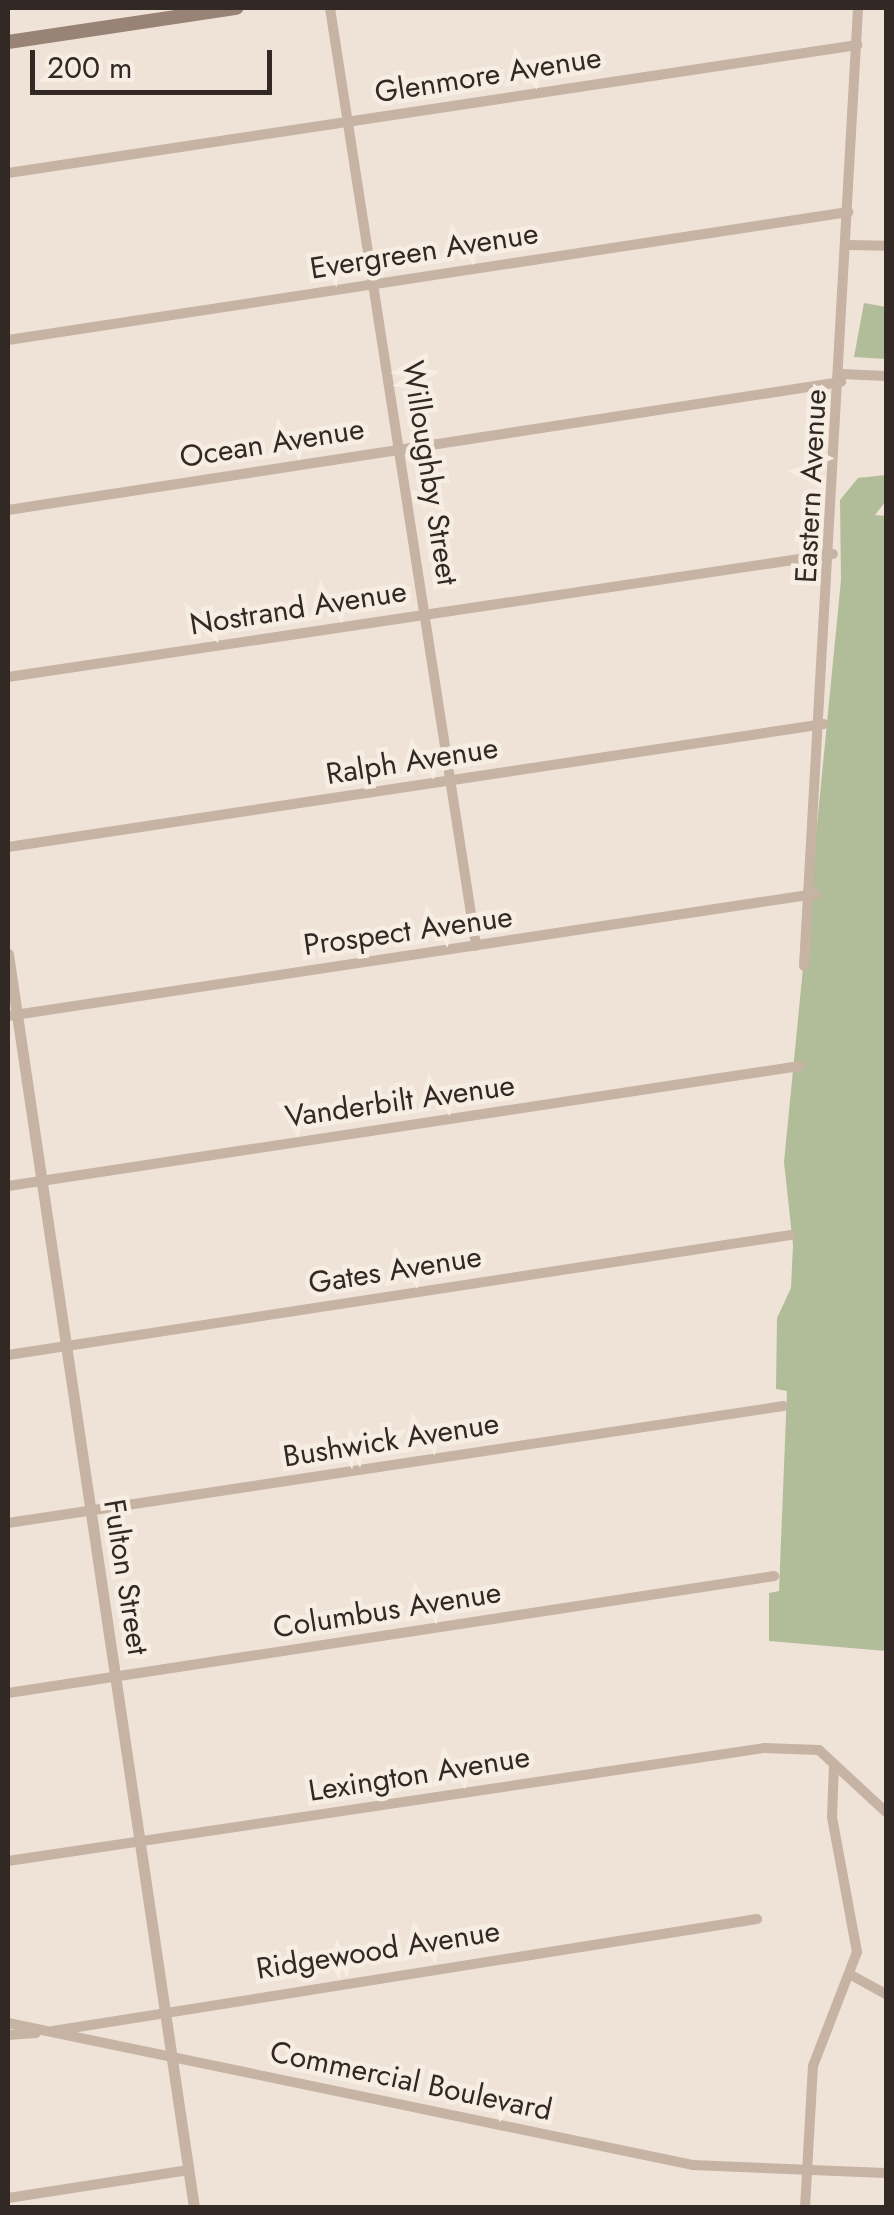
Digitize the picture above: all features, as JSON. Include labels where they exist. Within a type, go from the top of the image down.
[{"type":"main road","points":[[8,42],[236,8]]},
{"type":"street","name":"Willoughby Street","points":[[330,8],[351,121],[476,946]]},
{"type":"street","name":"Eastern Avenue","points":[[804,966],[815,894],[858,8]]},
{"type":"street","name":"Glenmore Avenue","points":[[8,172],[857,45]]},
{"type":"street","name":"Evergreen Avenue","points":[[8,340],[848,212]]},
{"type":"street","points":[[847,245],[886,246]]},
{"type":"street","name":"Ocean Avenue","points":[[8,510],[841,378],[886,376]]},
{"type":"street","name":"Nostrand Avenue","points":[[8,677],[833,554]]},
{"type":"street","name":"Ralph Avenue","points":[[8,847],[824,724]]},
{"type":"street","name":"Prospect Avenue","points":[[12,1015],[815,894]]},
{"type":"street","name":"Fulton Street","points":[[8,954],[12,1015],[42,1180],[194,2208]]},
{"type":"street","name":"Vanderbilt Avenue","points":[[8,1186],[800,1066]]},
{"type":"street","name":"Gates Avenue","points":[[8,1355],[790,1236]]},
{"type":"street","name":"Bushwick Avenue","points":[[8,1523],[782,1406]]},
{"type":"street","name":"Columbus Avenue","points":[[8,1692],[774,1576]]},
{"type":"street","name":"Lexington Avenue","points":[[8,1862],[764,1748],[819,1750],[834,1764]]},
{"type":"street","points":[[834,1764],[886,1812]]},
{"type":"street","points":[[805,2208],[813,2066],[853,1976],[857,1922],[832,1817],[834,1764]]},
{"type":"street","name":"Ridgewood Avenue","points":[[8,2035],[48,2032],[166,2008],[757,1919]]},
{"type":"street","points":[[853,1976],[886,1994]]},
{"type":"street","name":"Commercial Boulevard","points":[[8,2023],[692,2165],[886,2173]]},
{"type":"street","points":[[8,2198],[189,2170]]},
{"type":"green space","points":[[864,303],[886,307],[886,359],[854,357]]},
{"type":"green space","points":[[886,475],[886,501],[875,515],[886,516],[886,1651],[769,1641],[769,1593],[779,1591],[787,1391],[776,1389],[777,1318],[791,1288],[793,1245],[784,1162],[841,580],[840,500],[858,478]]}]
